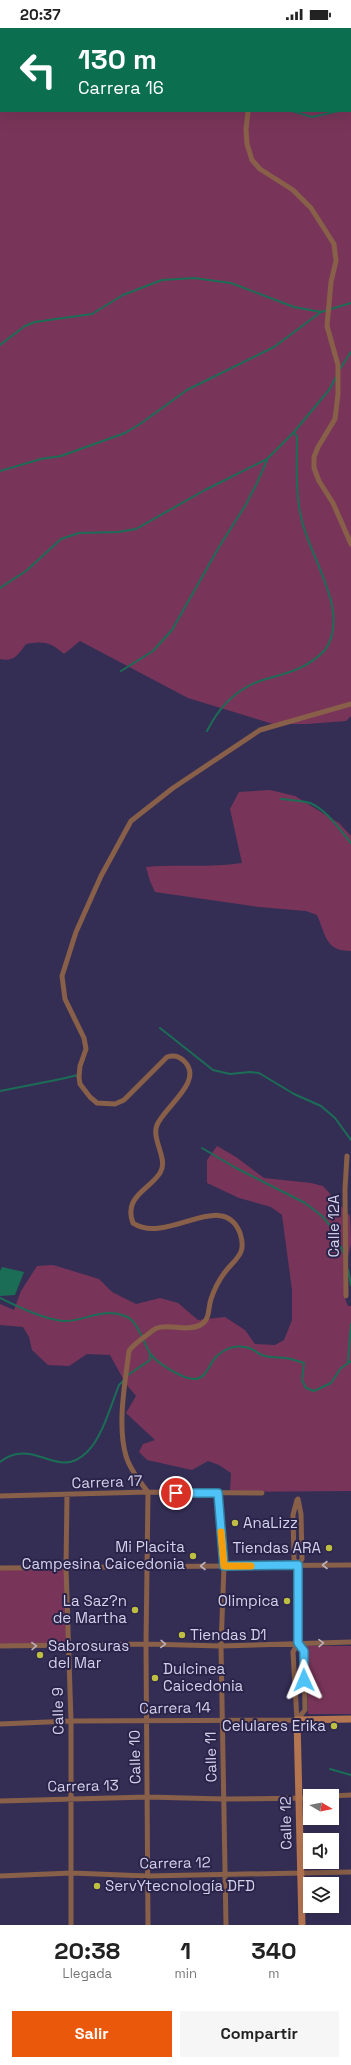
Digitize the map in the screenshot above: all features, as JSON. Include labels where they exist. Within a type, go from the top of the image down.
[{"type":"main road","name":"Carrera 14","points":[[296,1720],[351,1719]]},
{"type":"main road","name":"Calle 12","points":[[296,1720],[302,1925]]},
{"type":"street","points":[[248,112],[246,130],[247,144],[252,160],[260,169],[293,190],[311,208],[334,244],[336,261],[331,282],[327,326],[338,365],[338,394],[334,419],[314,457],[314,468],[319,481],[333,503],[351,544]]},
{"type":"street","points":[[148,1492],[139,1481],[126,1455],[122,1415],[129,1351],[132,1346],[157,1328],[189,1328],[204,1323],[207,1319],[215,1288],[224,1273],[242,1252],[243,1241],[238,1228],[231,1219],[210,1214],[166,1227],[146,1229],[133,1223],[130,1215],[131,1207],[145,1187],[160,1173],[162,1163],[156,1138],[156,1127],[161,1118],[182,1093],[187,1084],[190,1072],[187,1064],[181,1058],[173,1055],[167,1057],[124,1100],[115,1104],[97,1103],[90,1097],[80,1084],[79,1077],[86,1049],[84,1038],[65,999],[62,976],[76,932],[101,876],[132,821],[173,788],[260,730],[351,704]]},
{"type":"street","name":"Calle 12A","points":[[346,1296],[348,1238],[347,1156]]},
{"type":"street","name":"Carrera 17","points":[[0,1496],[148,1492],[262,1493]]},
{"type":"street","name":"Calle 10","points":[[148,1492],[146,1644],[148,1925]]},
{"type":"street","name":"Calle 11","points":[[218,1493],[224,1566],[221,1646],[226,1925]]},
{"type":"street","name":"Calle 9","points":[[67,1495],[66,1567],[71,1721],[71,1925]]},
{"type":"street","name":"Calle 12","points":[[296,1720],[293,1652],[298,1643],[298,1565],[294,1559],[293,1515],[298,1499],[301,1514],[302,1559],[298,1565]]},
{"type":"street","points":[[0,1568],[351,1564]]},
{"type":"street","points":[[0,1646],[146,1644],[221,1646],[351,1642]]},
{"type":"street","name":"Calle 12","points":[[296,1720],[305,1710],[304,1651],[298,1643]]},
{"type":"street","name":"Carrera 14","points":[[0,1724],[71,1721],[147,1722],[296,1720]]},
{"type":"street","points":[[339,1796],[351,1796]]},
{"type":"street","name":"Carrera 13","points":[[0,1801],[148,1797],[224,1799],[303,1798]]},
{"type":"street","name":"Carrera 12","points":[[0,1876],[72,1873],[147,1876],[351,1872]]},
{"type":"shaded area","points":[[0,112],[351,112],[351,716],[346,721],[307,724],[273,724],[188,698],[80,641],[64,654],[51,645],[46,643],[38,643],[26,644],[15,657],[5,660],[0,659]]},
{"type":"shaded area","points":[[270,790],[295,796],[339,823],[351,836],[351,951],[342,950],[331,945],[325,935],[317,915],[306,911],[259,907],[155,892],[146,867],[242,863],[230,809],[239,792]]},
{"type":"shaded area","points":[[217,1146],[236,1157],[264,1178],[311,1183],[323,1186],[350,1216],[351,1243],[345,1270],[344,1296],[348,1306],[351,1306],[351,1491],[230,1492],[231,1473],[219,1465],[208,1461],[192,1470],[147,1460],[139,1452],[143,1444],[155,1440],[126,1413],[136,1396],[126,1384],[110,1355],[87,1354],[69,1366],[48,1365],[32,1350],[29,1337],[23,1327],[0,1325],[0,1304],[14,1310],[21,1291],[37,1266],[53,1265],[99,1279],[112,1292],[136,1304],[160,1298],[178,1303],[198,1320],[225,1317],[245,1330],[255,1344],[275,1345],[284,1340],[292,1320],[292,1290],[282,1215],[271,1207],[239,1198],[207,1183],[207,1160]]},
{"type":"shaded area","points":[[2,1267],[24,1272],[15,1295],[0,1296],[0,1271]]},
{"type":"shaded area","points":[[66,1567],[68,1645],[0,1646],[0,1568]]},
{"type":"shaded area","points":[[307,1646],[351,1646],[351,1714],[308,1714]]},
{"type":"waterway","points":[[295,112],[312,117],[334,112]]},
{"type":"waterway","points":[[0,345],[25,326],[35,322],[92,314],[123,295],[162,280],[194,278],[231,283],[294,307],[321,312]]},
{"type":"waterway","points":[[0,471],[41,459],[61,456],[125,433],[187,390],[274,347],[321,312],[351,303]]},
{"type":"waterway","points":[[340,369],[351,352]]},
{"type":"waterway","points":[[0,588],[26,571],[61,539],[79,533],[118,532],[136,529],[205,490],[267,459],[294,432],[329,390],[336,377]]},
{"type":"waterway","points":[[207,731],[223,706],[237,693],[263,680],[296,670],[311,662],[325,650],[332,635],[334,620],[332,603],[327,586],[307,536],[300,511],[297,479],[297,437],[294,432]]},
{"type":"waterway","points":[[121,671],[153,651],[172,630],[219,547],[245,506],[267,460]]},
{"type":"waterway","points":[[281,799],[303,801],[316,806],[332,820],[351,843]]},
{"type":"waterway","points":[[160,1028],[213,1070],[230,1074],[250,1072],[259,1073],[294,1094],[321,1106],[335,1118],[351,1140]]},
{"type":"waterway","points":[[0,1091],[78,1075]]},
{"type":"waterway","points":[[202,1148],[236,1168],[305,1203],[322,1216],[333,1229],[344,1254]]},
{"type":"waterway","points":[[348,1270],[351,1285]]},
{"type":"waterway","points":[[0,1298],[31,1312],[56,1320],[71,1321],[109,1313],[130,1318],[137,1327],[147,1349],[153,1357],[171,1370],[191,1379],[196,1379],[203,1376],[214,1360],[227,1349],[240,1346],[249,1348],[261,1355],[293,1359],[304,1363],[302,1380],[306,1388],[314,1391],[331,1383],[341,1368],[351,1361]]},
{"type":"waterway","points":[[348,1362],[351,1324]]},
{"type":"waterway","points":[[128,1375],[150,1360],[150,1354]]},
{"type":"waterway","points":[[0,1462],[12,1455],[17,1454],[35,1455],[60,1462],[69,1462],[78,1459],[92,1446],[102,1430],[119,1385],[124,1380]]},
{"type":"waterway","points":[[330,1769],[351,1775]]},
{"type":"slow traffic","points":[[221,1532],[224,1566],[251,1566]]},
{"type":"place","name":"AnaLizz","points":[[235,1523]]},
{"type":"place","name":"Tiendas ARA","points":[[329,1548]]},
{"type":"place","name":"Mi Placita Campesina Caicedonia","points":[[193,1556]]},
{"type":"place","name":"Olimpica","points":[[287,1601]]},
{"type":"place","name":"La Saz?n de Martha","points":[[135,1610]]},
{"type":"place","name":"Tiendas D1","points":[[182,1635]]},
{"type":"place","name":"Sabrosuras del Mar","points":[[40,1655]]},
{"type":"place","name":"Dulcinea Caicedonia","points":[[155,1678]]},
{"type":"place","name":"Celulares Erika","points":[[334,1726]]},
{"type":"place","name":"ServYtecnología DFD","points":[[97,1886]]},
{"type":"route","points":[[176,1493],[218,1493],[224,1566],[298,1565],[298,1643],[304,1651],[304,1680]]}]
